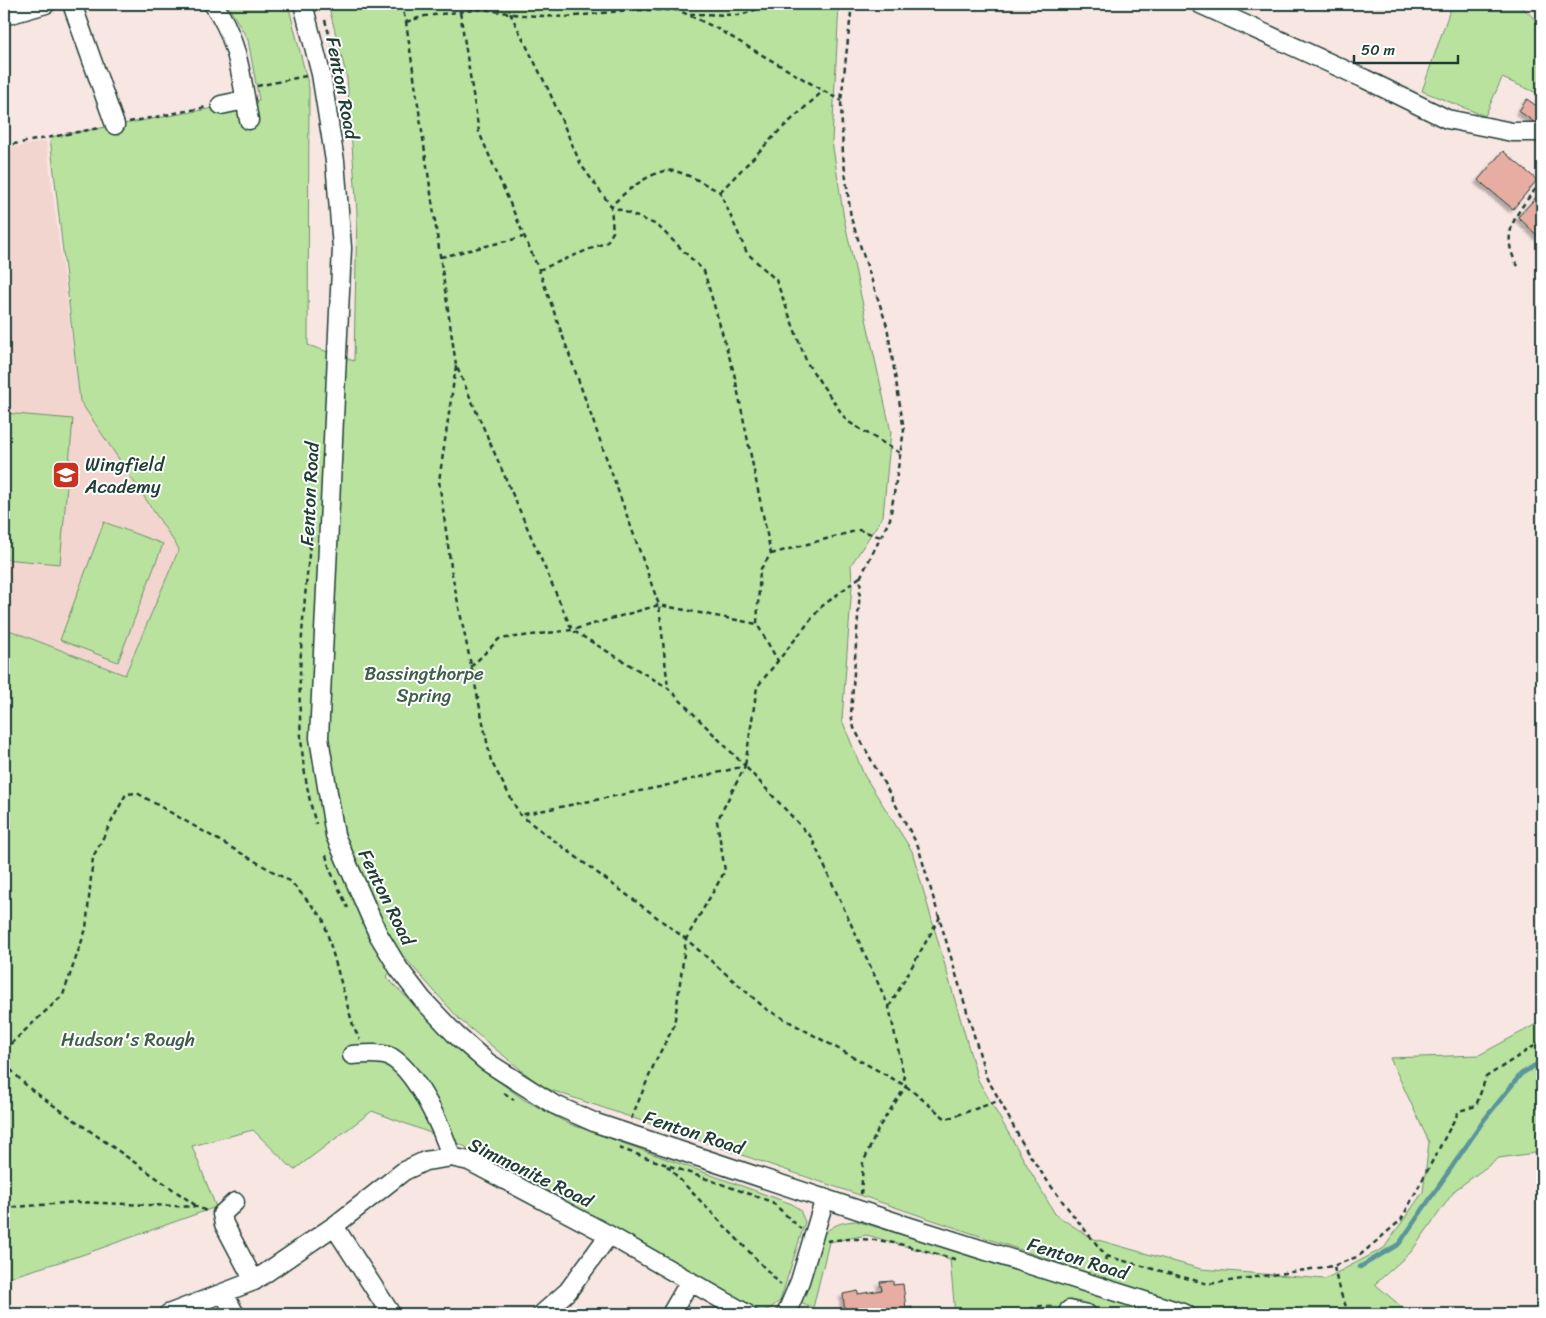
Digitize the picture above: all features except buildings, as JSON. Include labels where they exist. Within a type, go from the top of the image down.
[{"type":"street","points":[[4,16],[46,4]]},
{"type":"street","points":[[72,4],[115,125]]},
{"type":"street","points":[[213,4],[222,15],[236,54],[249,120]]},
{"type":"street","name":"Fenton Road","points":[[303,4],[321,74],[334,161],[342,248],[319,738],[335,835],[378,934],[399,969],[422,999],[486,1062],[525,1089],[596,1123],[1100,1287],[1144,1308],[1186,1314]]},
{"type":"street","points":[[1200,4],[1365,79],[1447,120],[1512,132],[1542,132]]},
{"type":"street","points":[[221,105],[244,94]]},
{"type":"street","points":[[361,1054],[393,1058],[410,1075],[444,1133],[451,1156]]},
{"type":"street","name":"Simmonite Road","points":[[168,1314],[254,1281],[334,1226],[404,1171],[425,1161],[451,1156],[469,1161],[609,1235],[747,1314]]},
{"type":"street","points":[[788,1308],[800,1281],[824,1198]]},
{"type":"street","points":[[228,1208],[224,1224],[254,1281]]},
{"type":"street","points":[[334,1226],[391,1314]]},
{"type":"street","points":[[542,1314],[568,1291],[609,1235]]},
{"type":"street","points":[[671,1314],[690,1281]]},
{"type":"street","points":[[224,1294],[235,1314]]},
{"type":"street","points":[[1069,1310],[1088,1314]]},
{"type":"path","points":[[401,4],[406,22],[456,364],[572,630],[668,688],[745,766],[811,837],[889,1007],[906,1086],[879,1127],[863,1163],[861,1210]]},
{"type":"path","points":[[687,14],[741,15],[771,4]]},
{"type":"path","points":[[852,4],[841,101],[843,155],[851,218],[886,326],[904,430],[890,519],[861,576],[851,714],[854,728],[918,846],[987,1079],[1001,1100],[1025,1147],[1060,1201],[1106,1256],[1208,1284],[1333,1266],[1359,1256],[1402,1220],[1459,1110],[1476,1106],[1486,1078],[1542,1041]]},
{"type":"path","points":[[406,22],[425,16],[482,10],[566,17],[630,10],[678,10],[716,28],[841,101]]},
{"type":"path","points":[[460,12],[479,132],[523,237],[539,270],[659,605],[668,688]]},
{"type":"path","points":[[510,13],[549,91],[581,164],[611,206],[613,232],[607,242],[539,270]]},
{"type":"path","points":[[306,67],[309,76]]},
{"type":"path","points":[[244,94],[299,77]]},
{"type":"path","points":[[720,192],[779,131],[824,91]]},
{"type":"path","points":[[611,206],[628,189],[648,177],[672,170],[720,192],[747,253],[776,280],[808,363],[847,421],[900,453]]},
{"type":"path","points":[[1518,266],[1511,255],[1509,242],[1510,228],[1521,208],[1542,180]]},
{"type":"path","points":[[611,206],[657,225],[704,271],[734,373],[772,554]]},
{"type":"path","points":[[441,257],[523,237]]},
{"type":"path","points":[[456,364],[439,482],[452,574],[490,761],[520,815],[686,938],[766,1010],[906,1086],[946,1119],[1001,1100]]},
{"type":"path","points":[[313,508],[300,675],[302,748],[311,806],[316,824]]},
{"type":"path","points":[[778,661],[757,624],[760,570],[772,554],[859,530],[881,537]]},
{"type":"path","points":[[625,1132],[655,1062],[674,1026],[686,938],[725,871],[717,822],[745,766],[757,686],[822,607],[861,576]]},
{"type":"path","points":[[471,667],[499,639],[572,630],[659,605],[757,624]]},
{"type":"path","points":[[520,815],[660,787],[745,766]]},
{"type":"path","points":[[4,1050],[63,995],[86,929],[93,857],[126,794],[137,793],[291,882],[322,918],[361,1054]]},
{"type":"path","points":[[324,852],[330,870],[350,913]]},
{"type":"path","points":[[889,1007],[940,917]]},
{"type":"path","points":[[4,1062],[29,1088],[198,1207],[215,1214],[228,1208]]},
{"type":"path","points":[[500,1090],[516,1101]]},
{"type":"path","points":[[614,1147],[772,1202],[812,1240],[855,1237],[881,1239],[962,1261]]},
{"type":"path","points":[[661,1159],[781,1284],[788,1308]]},
{"type":"path","points":[[4,1208],[78,1202],[198,1207]]},
{"type":"path","points":[[1100,1287],[1106,1256]]},
{"type":"path","points":[[1333,1266],[1339,1289],[1349,1314]]},
{"type":"path","points":[[1012,1314],[1041,1306],[1069,1310]]},
{"type":"shaded area","name":"Wingfield Academy","points":[[46,141],[80,401],[179,549],[125,675],[4,628],[4,149]]},
{"type":"green space","points":[[227,4],[288,4],[309,88],[308,345],[354,361],[357,212],[347,78],[328,4],[732,4],[741,9],[755,4],[839,4],[832,141],[844,219],[891,432],[883,516],[851,565],[852,585],[842,720],[864,775],[912,851],[978,1080],[1055,1214],[1091,1238],[1201,1269],[1325,1279],[1384,1248],[1423,1192],[1429,1142],[1390,1058],[1479,1055],[1542,1021],[1542,1152],[1499,1158],[1455,1190],[1411,1252],[1375,1284],[1410,1314],[1209,1314],[542,1087],[460,1020],[405,958],[386,977],[454,1044],[486,1072],[523,1099],[567,1123],[792,1204],[800,1210],[805,1222],[780,1301],[761,1312],[462,1145],[372,1111],[294,1170],[253,1130],[192,1146],[216,1207],[82,1255],[4,1279],[4,628],[125,675],[179,549],[80,401],[50,137],[259,100],[248,40]]},
{"type":"green space","points":[[1452,4],[1519,4],[1542,26],[1542,95],[1502,78],[1485,116],[1422,91]]},
{"type":"green space","points":[[4,413],[73,419],[60,564],[4,559]]},
{"type":"green space","points":[[104,522],[163,544],[118,662],[60,640]]},
{"type":"green space","points":[[856,1221],[1167,1314],[955,1314],[950,1259],[867,1235],[829,1242],[813,1308],[801,1302],[824,1234],[839,1224]]},
{"type":"waterway","points":[[1360,1267],[1399,1244],[1484,1120],[1521,1074],[1542,1061]]},
{"type":"place","name":"Wingfield Academy","points":[[66,475]]},
{"type":"park label","name":"Bassingthorpe Spring","points":[[424,684]]},
{"type":"park label","name":"Hudson's Rough","points":[[128,1039]]}]
